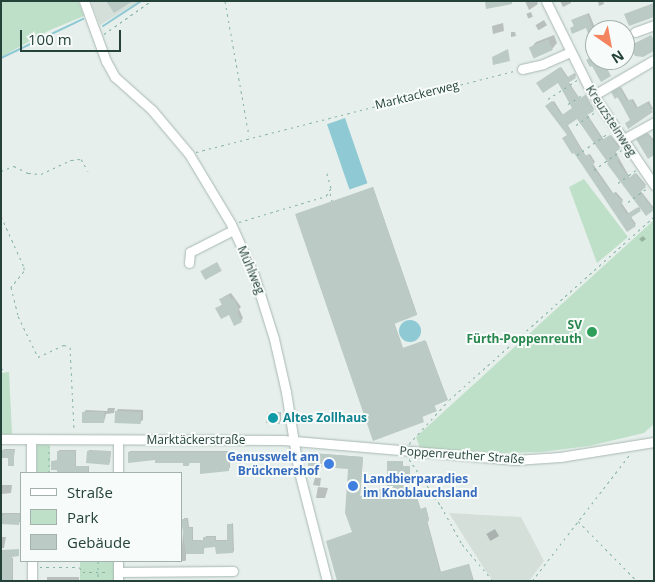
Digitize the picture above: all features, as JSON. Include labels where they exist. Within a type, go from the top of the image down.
[{"type":"street","name":"Mühlweg","points":[[84,1],[106,61],[114,77],[152,110],[189,154],[232,227],[254,275],[265,306],[286,392],[292,441],[314,536],[327,581]]},
{"type":"street","name":"Kreuzsteinweg","points":[[546,1],[570,52],[592,92],[624,143],[653,184]]},
{"type":"street","points":[[635,32],[654,25]]},
{"type":"street","points":[[522,68],[543,64],[570,52]]},
{"type":"street","points":[[592,92],[654,60]]},
{"type":"street","points":[[624,143],[654,122]]},
{"type":"street","points":[[189,263],[190,252],[232,227]]},
{"type":"street","name":"Marktäckerstraße","points":[[1,439],[292,441],[390,449]]},
{"type":"street","points":[[31,439],[31,472]]},
{"type":"street","points":[[118,440],[118,472]]},
{"type":"street","name":"Poppenreuther Straße","points":[[390,449],[524,460],[568,456],[654,442]]},
{"type":"street","points":[[118,562],[118,576],[233,571]]},
{"type":"street","points":[[32,564],[32,581]]},
{"type":"path","points":[[98,39],[151,1]]},
{"type":"path","points":[[225,1],[250,137]]},
{"type":"path","name":"Marktackerweg","points":[[189,154],[522,68]]},
{"type":"path","points":[[548,99],[583,76]]},
{"type":"path","points":[[568,104],[592,92]]},
{"type":"path","points":[[576,124],[602,108]]},
{"type":"path","points":[[576,155],[615,129]]},
{"type":"path","points":[[594,170],[624,143]]},
{"type":"path","points":[[1,171],[14,166],[28,173],[41,174],[71,160],[81,159],[88,171]]},
{"type":"path","points":[[618,183],[640,166]]},
{"type":"path","points":[[326,170],[332,201]]},
{"type":"path","points":[[628,202],[653,184]]},
{"type":"path","points":[[232,227],[321,199],[330,193]]},
{"type":"path","points":[[1,216],[24,267],[24,272],[12,287],[18,316],[38,357],[64,345],[70,347],[74,440]]},
{"type":"path","points":[[493,581],[462,544],[441,506],[403,450],[449,400],[654,217]]},
{"type":"path","points":[[49,439],[49,472]]},
{"type":"path","points":[[532,581],[630,454],[635,444]]},
{"type":"path","points":[[578,520],[637,581]]},
{"type":"path","points":[[98,562],[98,581]]},
{"type":"path","points":[[32,564],[78,568],[84,572],[98,572],[118,576]]},
{"type":"shaded area","points":[[91,1],[140,1],[100,25]]},
{"type":"shaded area","points":[[449,513],[521,517],[544,561],[529,581],[494,581]]},
{"type":"green space","points":[[1,1],[78,1],[84,16],[50,30],[1,57]]},
{"type":"green space","points":[[584,179],[628,237],[597,263],[569,187]]},
{"type":"green space","name":"SV Fürth-Poppenreuth","points":[[654,220],[654,424],[644,433],[589,446],[541,452],[500,453],[420,448],[416,437]]},
{"type":"green space","points":[[9,372],[12,434],[1,434],[1,373]]},
{"type":"green space","points":[[37,444],[50,444],[50,472],[37,472]]},
{"type":"green space","points":[[80,562],[116,562],[116,581],[80,581]]},
{"type":"water","points":[[345,118],[367,183],[349,189],[327,124]]},
{"type":"water","points":[[410,320],[418,323],[421,331],[418,339],[410,342],[402,339],[399,331],[402,323]]},
{"type":"building","points":[[106,1],[133,1],[114,13]]},
{"type":"building","points":[[485,1],[512,1],[512,4],[486,9]]},
{"type":"building","points":[[654,3],[654,17],[635,24],[635,20],[626,20],[624,14]]},
{"type":"building","points":[[587,14],[589,20],[585,20],[585,28],[572,34],[570,28],[574,26],[571,20]]},
{"type":"building","points":[[651,35],[654,40],[654,51],[643,57],[635,56],[635,43]]},
{"type":"building","points":[[548,39],[553,50],[534,59],[529,48]]},
{"type":"building","points":[[508,49],[510,61],[493,65],[492,57]]},
{"type":"building","points":[[560,67],[567,78],[573,74],[576,78],[568,83],[579,99],[585,95],[588,100],[594,111],[587,115],[602,140],[610,135],[620,149],[614,153],[619,159],[617,161],[629,178],[635,173],[646,187],[640,192],[654,210],[646,216],[607,164],[577,119],[567,126],[585,156],[589,154],[594,164],[592,166],[612,193],[615,193],[623,202],[620,204],[627,214],[638,207],[641,211],[630,218],[636,226],[627,232],[574,153],[572,154],[562,138],[567,135],[545,106],[552,101],[562,115],[572,108],[558,83],[543,93],[536,83]]},
{"type":"building","points":[[594,70],[608,70],[611,76],[601,82]]},
{"type":"building","points":[[620,87],[627,101],[631,99],[636,108],[647,102],[653,112],[628,129],[625,123],[630,120],[618,97],[615,99],[611,92]]},
{"type":"building","points":[[647,133],[654,143],[654,155],[648,159],[636,139]]},
{"type":"building","points":[[373,187],[417,315],[394,324],[403,348],[425,340],[448,400],[434,406],[437,411],[422,417],[424,422],[373,441],[295,214]]},
{"type":"building","points":[[217,262],[222,271],[205,280],[200,271]]},
{"type":"building","points":[[229,295],[232,300],[234,299],[242,322],[234,326],[229,315],[221,319],[215,308],[222,305],[219,299]]},
{"type":"building","points":[[115,411],[141,412],[141,424],[115,423]]},
{"type":"building","points":[[82,412],[104,412],[104,423],[82,423]]},
{"type":"building","name":"Altes Zollhaus","points":[[267,413],[280,413],[280,424],[266,423]]},
{"type":"building","points":[[1,450],[14,450],[14,466],[8,466],[8,458],[1,458]]},
{"type":"building","points":[[57,451],[75,451],[75,466],[88,466],[88,472],[57,472],[57,470],[51,470],[51,461],[57,461]]},
{"type":"building","points":[[87,451],[111,451],[109,465],[86,463]]},
{"type":"building","points":[[128,452],[229,452],[229,471],[200,474],[200,463],[189,463],[189,466],[183,466],[183,463],[155,463],[155,460],[128,463]]},
{"type":"building","points":[[309,453],[363,457],[360,496],[387,487],[387,461],[403,461],[402,466],[410,466],[409,493],[415,491],[420,509],[426,507],[429,521],[427,522],[440,572],[469,564],[473,581],[337,581],[326,541],[352,532],[345,513],[348,469],[308,466]]},
{"type":"building","points":[[20,514],[19,525],[1,524],[1,516]]},
{"type":"building","points":[[182,519],[187,519],[188,528],[192,528],[192,541],[203,540],[203,537],[215,537],[215,541],[227,541],[227,524],[232,524],[233,553],[216,554],[215,547],[204,548],[204,554],[186,554]]},
{"type":"building","points":[[19,549],[19,556],[12,557],[12,581],[1,580],[2,550]]},
{"type":"waterway","points":[[103,26],[141,1]]},
{"type":"waterway","points":[[1,58],[83,19]]},
{"type":"place","name":"SV Fürth-Poppenreuth","points":[[592,332]]},
{"type":"place","name":"Altes Zollhaus","points":[[273,418]]},
{"type":"place","name":"Genusswelt am Brücknershof","points":[[329,464]]},
{"type":"place","name":"Landbierparadies im Knoblauchsland","points":[[353,486]]}]
